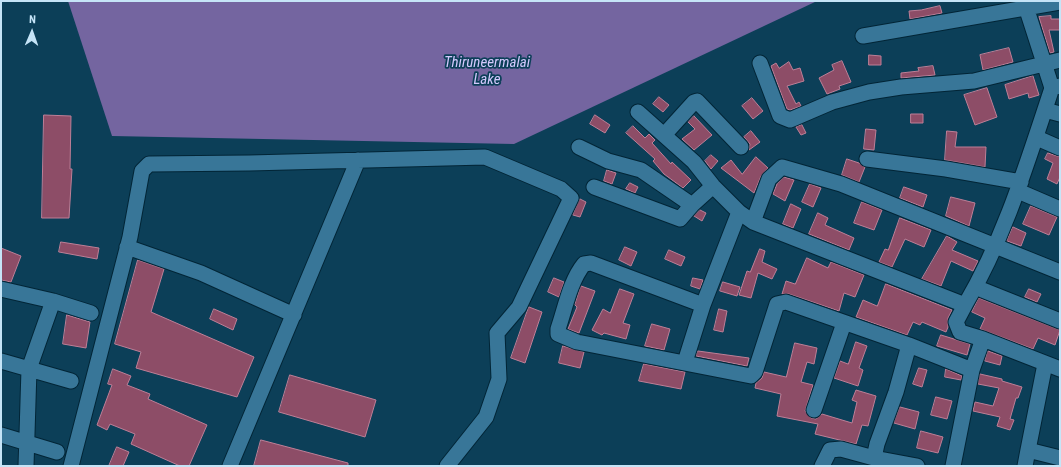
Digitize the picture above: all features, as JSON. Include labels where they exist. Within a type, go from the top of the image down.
[{"type":"street","points":[[863,36],[1060,2]]},
{"type":"street","points":[[1026,7],[1045,64],[1056,87],[1045,110],[1020,187],[996,247],[956,322],[960,332],[983,339],[1060,369]]},
{"type":"street","points":[[760,63],[780,116],[790,120],[832,102],[869,92],[901,87],[974,80],[1060,60]]},
{"type":"street","points":[[665,134],[694,102],[697,101],[741,147]]},
{"type":"street","points":[[1045,110],[1060,114]]},
{"type":"street","points":[[638,112],[665,134],[694,162],[713,186],[739,212],[753,222],[965,305]]},
{"type":"street","points":[[1037,138],[1060,148]]},
{"type":"street","points":[[579,147],[608,161],[641,170],[692,205]]},
{"type":"street","points":[[71,466],[127,247],[142,171],[149,164],[485,157],[561,189],[571,198],[519,307],[497,333],[498,379],[486,417],[446,466]]},
{"type":"street","points":[[867,159],[946,169],[1020,187],[1060,209]]},
{"type":"street","points":[[230,466],[358,160]]},
{"type":"street","points":[[753,222],[769,179],[782,167],[841,184],[1060,272]]},
{"type":"street","points":[[594,187],[677,219],[683,218],[692,205],[713,186]]},
{"type":"street","points":[[685,362],[703,305],[739,212]]},
{"type":"street","points":[[127,247],[201,273],[294,315]]},
{"type":"street","points":[[703,305],[591,263],[584,264],[580,270],[558,329],[558,334],[577,342],[752,376],[755,372],[777,304],[786,302],[844,324],[909,345],[972,370]]},
{"type":"street","points":[[975,287],[1060,321]]},
{"type":"street","points":[[1,289],[52,301],[91,313]]},
{"type":"street","points":[[26,466],[29,369],[52,301]]},
{"type":"street","points":[[814,410],[844,324]]},
{"type":"street","points":[[953,466],[972,370],[983,339]]},
{"type":"street","points":[[874,458],[877,444],[896,392],[909,345]]},
{"type":"street","points":[[1,361],[71,381]]},
{"type":"street","points":[[1025,466],[1045,364]]},
{"type":"street","points":[[1,435],[57,452]]},
{"type":"street","points":[[822,466],[830,450],[841,448],[874,458],[917,466]]},
{"type":"street","points":[[1028,450],[1060,458]]},
{"type":"water","name":"Thiruneermalai Lake","points":[[68,1],[817,1],[514,144],[112,136]]},
{"type":"building","points":[[940,6],[942,13],[910,19],[909,11]]},
{"type":"building","points":[[1051,16],[1051,19],[1060,19],[1060,30],[1049,30],[1054,52],[1050,53],[1039,17]]},
{"type":"building","points":[[1009,48],[1013,62],[983,70],[980,55]]},
{"type":"building","points":[[869,55],[881,56],[881,65],[869,65]]},
{"type":"building","points":[[842,61],[851,82],[839,86],[840,89],[827,94],[819,78],[834,70],[832,65]]},
{"type":"building","points":[[789,62],[793,70],[800,68],[804,81],[787,86],[796,104],[799,102],[801,106],[790,110],[787,109],[771,66],[776,63],[779,68]]},
{"type":"building","points":[[933,66],[935,75],[901,78],[901,73],[919,71],[918,68]]},
{"type":"building","points":[[1033,76],[1039,95],[1029,98],[1028,93],[1009,99],[1005,85]]},
{"type":"building","points":[[987,88],[997,117],[975,125],[964,95]]},
{"type":"building","points":[[659,97],[669,105],[663,112],[653,104]]},
{"type":"building","points":[[752,98],[763,111],[753,119],[742,106]]},
{"type":"building","points":[[911,114],[923,114],[923,123],[911,123]]},
{"type":"building","points":[[44,115],[71,116],[70,169],[72,169],[69,218],[42,218]]},
{"type":"building","points":[[595,115],[610,125],[605,133],[590,124]]},
{"type":"building","points":[[694,116],[712,135],[694,150],[682,139],[695,129],[688,122]]},
{"type":"building","points":[[802,125],[806,133],[801,135],[796,127]]},
{"type":"building","points":[[633,126],[645,138],[649,134],[655,140],[652,143],[671,164],[672,162],[691,180],[683,188],[664,174],[653,161],[655,159],[626,133]]},
{"type":"building","points":[[866,129],[876,130],[874,150],[864,149]]},
{"type":"building","points":[[751,131],[760,142],[749,150],[750,144],[744,137]]},
{"type":"building","points":[[947,131],[957,132],[955,147],[986,147],[985,167],[945,160]]},
{"type":"building","points":[[1048,153],[1060,157],[1060,177],[1057,184],[1047,179],[1053,163],[1045,159]]},
{"type":"building","points":[[711,155],[718,161],[711,169],[705,161]]},
{"type":"building","points":[[756,157],[768,168],[761,176],[754,193],[721,168],[731,160],[742,174]]},
{"type":"building","points":[[847,159],[859,163],[865,167],[859,182],[842,175]]},
{"type":"building","points":[[607,170],[616,173],[612,184],[604,181]]},
{"type":"building","points":[[784,177],[794,180],[785,201],[773,194],[777,184]]},
{"type":"building","points":[[630,183],[638,187],[635,193],[626,189]]},
{"type":"building","points":[[810,184],[821,188],[813,207],[802,202]]},
{"type":"building","points":[[904,187],[927,195],[923,207],[900,198]]},
{"type":"building","points":[[951,197],[975,203],[969,226],[946,216]]},
{"type":"building","points":[[580,199],[586,202],[580,217],[573,215]]},
{"type":"building","points":[[862,202],[882,210],[874,230],[854,223]]},
{"type":"building","points":[[791,204],[801,209],[793,228],[783,224]]},
{"type":"building","points":[[1031,206],[1057,217],[1049,235],[1023,224]]},
{"type":"building","points":[[700,210],[706,213],[702,221],[694,216]]},
{"type":"building","points":[[818,213],[828,218],[825,225],[854,238],[849,250],[809,234]]},
{"type":"building","points":[[900,218],[931,230],[924,247],[905,239],[892,267],[879,262],[885,249],[888,250]]},
{"type":"building","points":[[1013,227],[1026,233],[1021,246],[1007,241]]},
{"type":"building","points":[[947,236],[957,242],[952,250],[978,261],[973,271],[951,261],[941,286],[922,279]]},
{"type":"building","points":[[61,242],[99,248],[97,259],[59,252]]},
{"type":"building","points":[[625,247],[637,252],[631,266],[619,260]]},
{"type":"building","points":[[1,248],[21,256],[11,282],[1,280]]},
{"type":"building","points":[[760,249],[765,251],[762,262],[777,269],[772,279],[758,273],[751,298],[739,295],[747,271],[750,272]]},
{"type":"building","points":[[669,250],[685,257],[681,266],[665,259]]},
{"type":"building","points":[[807,258],[828,268],[831,262],[864,275],[855,297],[844,293],[839,311],[789,294],[782,294],[786,281],[795,284]]},
{"type":"building","points":[[138,260],[164,269],[151,312],[254,357],[237,397],[136,368],[141,352],[115,344]]},
{"type":"building","points":[[554,278],[564,282],[559,297],[548,292]]},
{"type":"building","points":[[693,278],[703,280],[700,289],[691,286]]},
{"type":"building","points":[[723,282],[740,287],[737,296],[720,291]]},
{"type":"building","points":[[886,284],[952,310],[948,318],[948,327],[946,332],[922,322],[920,325],[913,322],[907,335],[856,317],[863,300],[877,306]]},
{"type":"building","points":[[581,286],[595,291],[579,333],[568,329],[577,307],[575,305]]},
{"type":"building","points":[[620,289],[634,294],[623,323],[630,325],[626,339],[604,333],[602,335],[592,330],[603,309],[610,313]]},
{"type":"building","points":[[1029,289],[1041,294],[1037,302],[1025,297]]},
{"type":"building","points":[[979,298],[1060,330],[1055,345],[1038,338],[1033,349],[980,329],[985,318],[972,312]]},
{"type":"building","points":[[529,307],[542,312],[525,363],[511,358]]},
{"type":"building","points":[[214,309],[237,319],[233,330],[210,319]]},
{"type":"building","points":[[719,309],[727,311],[723,332],[714,330]]},
{"type":"building","points":[[67,315],[90,322],[86,348],[63,344]]},
{"type":"building","points":[[652,324],[670,329],[664,350],[645,346]]},
{"type":"building","points":[[941,335],[970,344],[967,355],[937,346]]},
{"type":"building","points":[[856,342],[867,346],[859,368],[863,370],[858,386],[834,378],[840,361],[848,364]]},
{"type":"building","points":[[795,343],[817,348],[814,364],[807,362],[801,382],[813,385],[805,411],[811,418],[816,419],[822,414],[852,423],[857,402],[852,400],[856,390],[876,396],[868,426],[862,425],[856,444],[815,434],[818,424],[777,416],[781,394],[755,388],[756,383],[762,378],[764,372],[786,377]]},
{"type":"building","points":[[563,346],[584,352],[580,368],[559,363]]},
{"type":"building","points":[[698,351],[749,358],[747,366],[696,356]]},
{"type":"building","points":[[988,351],[1002,356],[1000,365],[985,361]]},
{"type":"building","points":[[644,364],[685,372],[681,389],[639,381]]},
{"type":"building","points":[[919,368],[927,370],[922,387],[913,384]]},
{"type":"building","points":[[113,369],[131,376],[127,385],[150,394],[148,399],[207,425],[189,466],[180,466],[131,444],[135,434],[110,424],[107,430],[97,425],[112,385],[108,384]]},
{"type":"building","points":[[946,369],[962,376],[961,380],[945,377]]},
{"type":"building","points":[[980,374],[1002,379],[1002,381],[1022,387],[1018,398],[1016,398],[1010,419],[1014,420],[1010,430],[997,426],[1000,417],[973,411],[975,402],[993,406],[999,388],[978,384]]},
{"type":"building","points":[[290,375],[376,400],[365,437],[279,412]]},
{"type":"building","points":[[936,397],[952,401],[947,419],[931,415]]},
{"type":"building","points":[[900,407],[919,412],[915,429],[894,423]]},
{"type":"building","points":[[921,431],[943,437],[938,453],[917,448]]},
{"type":"building","points":[[261,440],[348,463],[348,466],[254,466]]},
{"type":"building","points":[[117,447],[129,452],[123,466],[109,466]]}]
